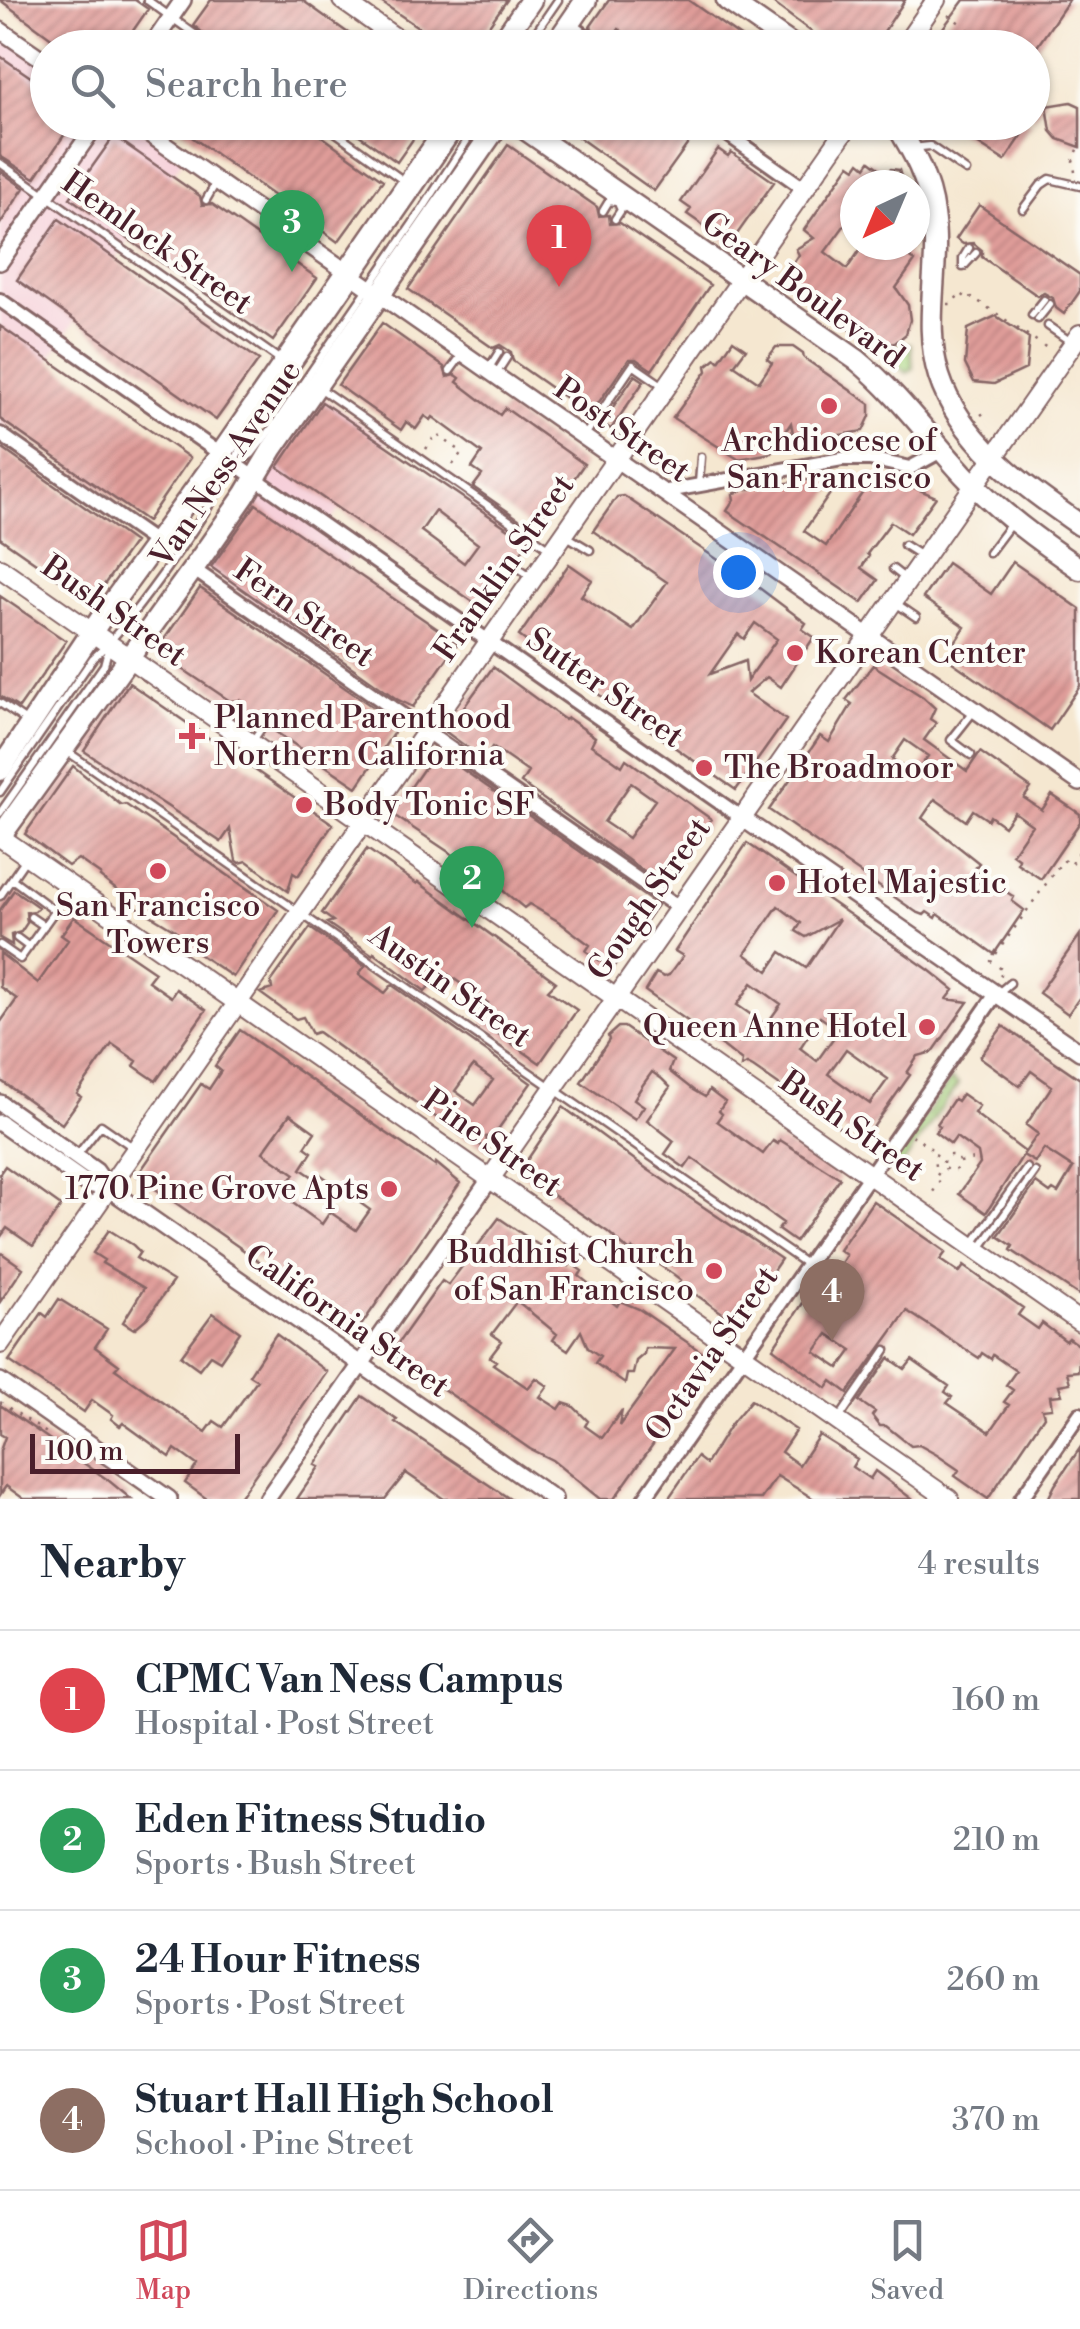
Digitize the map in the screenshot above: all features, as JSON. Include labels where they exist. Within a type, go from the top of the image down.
[{"type":"main road","points":[[342,0],[384,30]]},
{"type":"main road","points":[[510,30],[531,0]]},
{"type":"main road","points":[[565,30],[586,0]]},
{"type":"main road","points":[[727,0],[770,30]]},
{"type":"main road","points":[[914,30],[930,3]]},
{"type":"main road","name":"Van Ness Avenue","points":[[0,770],[31,725],[193,569],[316,385],[409,185],[440,140]]},
{"type":"main road","name":"Van Ness Avenue","points":[[0,837],[63,749],[155,542],[228,459],[284,363],[363,284],[485,140]]},
{"type":"main road","name":"Geary Boulevard","points":[[539,140],[873,374],[974,485],[1080,569]]},
{"type":"main road","name":"Franklin Street","points":[[0,1344],[838,140]]},
{"type":"main road","points":[[906,140],[922,170],[934,216],[931,328],[938,375],[955,410],[994,457],[1080,525]]},
{"type":"main road","name":"Gough Street","points":[[490,1179],[893,602],[900,575],[924,558],[1077,341]]},
{"type":"main road","name":"Bush Street","points":[[0,568],[1080,1322]]},
{"type":"main road","name":"Pine Street","points":[[0,837],[948,1499]]},
{"type":"street","points":[[162,30],[183,0]]},
{"type":"street","points":[[569,24],[577,30]]},
{"type":"street","points":[[0,30],[30,51]]},
{"type":"street","points":[[0,262],[86,140]]},
{"type":"street","name":"Post Street","points":[[158,140],[1080,783]]},
{"type":"street","points":[[734,140],[804,189]]},
{"type":"street","name":"Sutter Street","points":[[0,300],[1080,1052]]},
{"type":"street","points":[[0,434],[155,542]]},
{"type":"street","points":[[662,492],[842,459],[910,468],[943,450]]},
{"type":"street","name":"Fern Street","points":[[193,569],[680,908]]},
{"type":"street","name":"Octavia Street","points":[[644,1499],[993,992]]},
{"type":"street","name":"California Street","points":[[0,1103],[96,1171],[108,1188],[554,1499]]},
{"type":"street","name":"California Street","points":[[0,1124],[86,1184],[108,1188]]},
{"type":"street","name":"Gough Street","points":[[267,1499],[490,1179]]},
{"type":"street","points":[[0,1381],[170,1499]]},
{"type":"street","points":[[1021,1499],[1080,1414]]},
{"type":"lane","points":[[146,0],[189,30]]},
{"type":"lane","points":[[537,30],[558,0]]},
{"type":"lane","points":[[346,140],[409,185]]},
{"type":"lane","points":[[228,459],[252,454],[275,424],[455,140]]},
{"type":"lane","points":[[0,813],[104,665],[110,645],[228,459],[363,284],[465,140]]},
{"type":"lane","points":[[911,148],[930,146],[966,170]]},
{"type":"lane","name":"Hemlock Street","points":[[0,164],[284,363]]},
{"type":"lane","points":[[1023,209],[1040,185],[1050,179],[1079,183]]},
{"type":"lane","points":[[206,200],[217,182]]},
{"type":"lane","points":[[603,211],[609,201],[619,199],[621,210],[615,219]]},
{"type":"lane","points":[[1035,317],[1047,302]]},
{"type":"lane","points":[[1048,326],[1077,341]]},
{"type":"lane","points":[[450,371],[464,353]]},
{"type":"lane","points":[[491,373],[503,354]]},
{"type":"lane","points":[[584,437],[633,366],[666,388]]},
{"type":"lane","points":[[316,385],[552,550]]},
{"type":"lane","points":[[699,485],[701,457]]},
{"type":"lane","points":[[989,553],[1014,520]]},
{"type":"lane","points":[[564,534],[590,550]]},
{"type":"lane","points":[[904,545],[924,558]]},
{"type":"lane","points":[[513,564],[533,578]]},
{"type":"lane","points":[[893,602],[916,617]]},
{"type":"lane","points":[[0,792],[94,658],[110,645]]},
{"type":"lane","points":[[0,703],[31,725]]},
{"type":"lane","points":[[223,724],[236,705]]},
{"type":"lane","points":[[970,755],[951,740],[975,710]]},
{"type":"lane","points":[[251,744],[264,724]]},
{"type":"lane","name":"Austin Street","points":[[63,749],[808,1265]]},
{"type":"lane","points":[[3,897],[28,856]]},
{"type":"lane","points":[[12,879],[55,910]]},
{"type":"lane","points":[[0,944],[20,959],[72,888]]},
{"type":"lane","points":[[32,916],[44,926]]},
{"type":"lane","points":[[17,938],[29,947]]},
{"type":"lane","points":[[993,992],[1010,983]]},
{"type":"lane","points":[[76,1156],[101,1125],[135,1149]]},
{"type":"lane","points":[[975,1249],[1031,1170]]},
{"type":"lane","points":[[837,1421],[886,1350]]},
{"type":"path","points":[[930,3],[970,30]]},
{"type":"path","points":[[1079,183],[1073,160],[1080,146]]},
{"type":"path","points":[[952,304],[960,293],[1010,322]]},
{"type":"path","points":[[1018,328],[1047,348]]},
{"type":"path","points":[[420,457],[436,434],[462,452],[446,476]]},
{"type":"path","points":[[993,992],[1004,970],[991,961],[1062,860],[1070,864],[1080,850]]},
{"type":"path","points":[[903,1128],[944,1159],[946,1170],[921,1211]]},
{"type":"path","points":[[937,1154],[936,1172],[942,1176]]},
{"type":"path","points":[[944,1159],[952,1155],[958,1162]]},
{"type":"path","points":[[958,1162],[979,1158]]},
{"type":"path","points":[[946,1170],[956,1171],[958,1162]]},
{"type":"shaded area","points":[[0,30],[30,51],[30,140],[157,140],[184,158],[0,434]]},
{"type":"shaded area","points":[[321,396],[388,442],[321,535],[350,557],[299,635],[203,566]]},
{"type":"green space","points":[[911,344],[913,369],[907,373],[887,356],[895,345]]},
{"type":"green space","points":[[951,1079],[958,1084],[900,1168],[892,1163]]},
{"type":"building","points":[[0,0],[135,0],[148,9],[133,30],[41,30]]},
{"type":"building","points":[[211,0],[302,0],[344,30],[199,30],[193,25]]},
{"type":"building","points":[[378,0],[507,0],[486,30],[422,30]]},
{"type":"building","points":[[609,0],[688,0],[730,30],[594,30],[590,27]]},
{"type":"building","points":[[769,0],[905,0],[885,30],[809,30]]},
{"type":"building","points":[[964,0],[1069,0],[1048,30],[942,30]]},
{"type":"building","points":[[0,56],[30,77],[30,140],[61,140],[35,178],[0,156]]},
{"type":"building","points":[[1071,102],[1080,106],[1080,147],[1058,139],[1051,131],[1050,106]]},
{"type":"building","points":[[111,140],[120,140],[200,196],[202,205],[212,204],[317,278],[273,341],[70,198]]},
{"type":"building","points":[[196,140],[327,140],[383,180],[338,242]]},
{"type":"building","points":[[366,140],[412,140],[397,162]]},
{"type":"building","points":[[582,140],[691,140],[654,191]]},
{"type":"building","points":[[972,140],[1019,140],[1005,161]]},
{"type":"building","points":[[508,145],[597,207],[599,216],[609,215],[610,224],[620,223],[710,285],[652,370],[636,359],[629,359],[590,415],[513,361],[511,352],[500,345],[493,348],[408,289]]},
{"type":"building","points":[[718,149],[728,156],[731,152],[774,182],[730,244],[687,214],[691,209],[681,202]]},
{"type":"building","points":[[870,161],[882,170],[846,170],[850,164],[856,168],[860,162],[866,167]]},
{"type":"building","points":[[0,171],[24,188],[0,224]]},
{"type":"building","points":[[840,178],[840,232],[825,252],[847,269],[853,260],[915,261],[896,288],[908,305],[910,320],[906,334],[895,343],[880,346],[866,341],[809,300],[813,294],[784,277],[799,255],[796,249],[814,238],[804,230]]},
{"type":"building","points":[[979,205],[1080,275],[1080,291],[1064,314],[1056,308],[1053,298],[1044,293],[1038,296],[982,257],[982,250],[973,243],[963,244],[956,239]]},
{"type":"building","points":[[59,219],[259,360],[216,420],[17,280]]},
{"type":"building","points":[[996,316],[1029,338],[1026,369],[994,384],[974,382],[965,364],[968,329]]},
{"type":"building","points":[[382,323],[444,367],[447,377],[460,378],[457,382],[500,415],[505,408],[584,464],[540,528],[536,531],[473,487],[482,475],[472,468],[482,453],[433,417],[431,420],[425,416],[416,429],[406,422],[401,430],[338,385]]},
{"type":"building","points":[[0,326],[190,458],[147,521],[0,419]]},
{"type":"building","points":[[733,340],[746,349],[734,365],[759,382],[772,363],[767,359],[776,347],[793,347],[803,354],[870,404],[870,416],[863,431],[795,443],[791,423],[771,453],[738,459],[673,418],[707,371],[706,366],[716,358],[719,361]]},
{"type":"building","points":[[635,375],[644,381],[611,429],[602,423]]},
{"type":"building","points":[[322,402],[528,542],[517,558],[508,559],[509,570],[482,608],[278,467]],"holes":[[[435,511],[478,544],[464,563],[421,531]]]},
{"type":"building","points":[[0,447],[134,542],[92,602],[0,538]]},
{"type":"building","points":[[874,476],[899,481],[936,497],[909,534],[891,522],[867,554],[861,568],[878,580],[862,603],[727,511],[733,494],[742,490],[821,478],[833,487],[832,491],[804,531],[826,546]]},
{"type":"building","points":[[624,496],[758,587],[806,623],[802,629],[814,637],[781,687],[767,677],[748,693],[786,720],[736,790],[591,689],[595,684],[573,661],[556,663],[519,636],[569,564],[592,580],[581,596],[633,630],[667,582],[593,531],[617,497]],"holes":[[[755,623],[777,639],[747,681],[745,661],[710,674],[738,634],[744,639]]]},
{"type":"building","points":[[256,504],[458,643],[413,707],[211,567]]},
{"type":"building","points":[[1013,562],[1080,609],[1080,686],[1050,730],[945,657],[965,627],[923,598],[947,563],[991,594]]},
{"type":"building","points":[[200,588],[399,725],[357,787],[270,728],[269,719],[258,720],[242,709],[241,700],[230,701],[156,651]]},
{"type":"building","points":[[0,596],[66,641],[19,708],[0,696]]},
{"type":"building","points":[[873,665],[935,708],[930,719],[936,723],[924,740],[967,771],[980,752],[1031,788],[1024,798],[1042,810],[1052,795],[1080,814],[1080,822],[1041,879],[1017,863],[1019,859],[1012,854],[1032,825],[1014,812],[1004,826],[973,810],[966,821],[935,799],[922,818],[979,863],[974,870],[1014,897],[1012,901],[1024,910],[994,954],[938,914],[936,918],[927,912],[916,912],[769,810],[820,736],[829,742],[852,704],[846,700]],"holes":[[[905,740],[928,756],[915,775],[892,759]]]},
{"type":"building","points":[[493,667],[595,737],[591,745],[622,766],[626,759],[711,819],[702,832],[698,830],[664,886],[521,783],[528,772],[492,747],[483,759],[446,732]],"holes":[[[631,783],[655,800],[628,838],[604,822]]]},
{"type":"building","points":[[129,683],[333,824],[298,876],[293,873],[288,891],[247,861],[236,860],[230,829],[221,842],[84,751]]},
{"type":"building","points":[[436,751],[657,905],[612,969],[586,951],[590,945],[558,921],[529,904],[524,908],[489,879],[392,814]]},
{"type":"building","name":"San Francisco Towers","points":[[73,766],[121,805],[125,804],[278,910],[233,977],[193,950],[193,944],[175,930],[124,899],[101,875],[78,859],[68,866],[25,834]]},
{"type":"building","points":[[747,843],[929,970],[954,990],[947,999],[968,1002],[933,1052],[918,1056],[907,1073],[910,1075],[862,1143],[753,1067],[741,1067],[742,1061],[645,991],[656,973],[669,975],[683,956],[675,951]],"holes":[[[778,906],[801,923],[796,931],[806,937],[839,919],[806,968],[781,952],[768,971],[745,954]],[[752,983],[781,1004],[766,1025],[737,1005]],[[820,1017],[839,1030],[817,1061],[800,1048]],[[846,1049],[888,1079],[870,1104],[828,1074]]]},
{"type":"building","points":[[367,849],[556,982],[548,990],[577,1010],[540,1063],[481,1022],[485,1016],[480,1013],[488,1003],[443,971],[425,991],[327,923],[333,921],[322,913]]},
{"type":"building","points":[[14,890],[38,907],[26,912],[27,923],[21,932],[11,935],[12,945],[0,938],[0,910]]},
{"type":"building","points":[[74,917],[155,972],[148,981],[171,997],[176,989],[206,1010],[156,1081],[134,1066],[137,1061],[112,1044],[77,1094],[81,1097],[62,1124],[0,1080],[0,1023],[17,999],[0,987],[0,953],[38,983],[68,940],[61,935]]},
{"type":"building","points":[[310,928],[365,966],[359,974],[385,993],[392,985],[531,1083],[496,1132],[498,1136],[486,1137],[489,1151],[466,1139],[318,1032],[312,1034],[303,1017],[296,1019],[260,993],[272,989],[271,982]],"holes":[[[473,1066],[493,1080],[475,1105],[455,1091]]]},
{"type":"building","points":[[1080,935],[1080,997],[1068,1014],[1039,993]]},
{"type":"building","points":[[1003,1026],[1080,1079],[1080,1296],[1011,1250],[1013,1246],[998,1236],[1036,1183],[1050,1193],[1058,1193],[1073,1168],[1044,1149],[1035,1162],[1023,1155],[1038,1134],[1026,1125],[1052,1086],[1031,1071],[1020,1086],[980,1057]]},
{"type":"building","points":[[624,1027],[673,1061],[669,1071],[693,1090],[705,1097],[709,1090],[725,1102],[717,1121],[763,1154],[773,1141],[778,1144],[780,1140],[840,1178],[795,1242],[778,1230],[783,1223],[692,1158],[685,1168],[665,1154],[674,1141],[647,1120],[670,1087],[662,1079],[652,1072],[642,1086],[634,1099],[644,1106],[635,1119],[581,1082],[608,1036]]},
{"type":"building","points":[[240,1030],[460,1183],[358,1330],[137,1176],[201,1084],[209,1089],[221,1071],[215,1066]],"holes":[[[290,1114],[315,1132],[305,1147],[312,1152],[301,1169],[313,1177],[317,1172],[370,1210],[356,1230],[330,1212],[322,1224],[280,1194],[295,1174],[263,1152]]]},
{"type":"building","points":[[962,1094],[979,1106],[974,1113],[1025,1152],[986,1213],[959,1194],[980,1164],[978,1153],[956,1137],[951,1144],[935,1132],[954,1099],[957,1101]]},
{"type":"building","points":[[563,1107],[781,1259],[737,1323],[679,1283],[681,1280],[673,1274],[641,1253],[632,1249],[630,1252],[608,1232],[519,1172]]},
{"type":"building","points":[[5,1166],[61,1206],[33,1246],[7,1228],[0,1238],[0,1173]]},
{"type":"building","points":[[873,1201],[946,1252],[940,1260],[959,1273],[964,1266],[1023,1308],[1018,1315],[1038,1329],[1042,1323],[1080,1346],[1078,1371],[1067,1372],[1070,1383],[1059,1385],[1062,1395],[1050,1396],[1052,1408],[1042,1409],[1044,1416],[988,1499],[955,1476],[959,1470],[937,1455],[919,1445],[911,1446],[886,1426],[880,1426],[872,1416],[875,1412],[859,1401],[889,1358],[905,1369],[912,1360],[949,1386],[945,1392],[952,1397],[947,1403],[990,1432],[1009,1405],[1004,1402],[1013,1390],[1006,1385],[1016,1371],[993,1355],[991,1359],[982,1353],[979,1358],[907,1311],[848,1393],[832,1381],[827,1388],[773,1348],[809,1294],[820,1287],[830,1295],[843,1277],[836,1272],[846,1255],[839,1250]],"holes":[[[828,1334],[852,1350],[839,1368],[815,1352]]]},
{"type":"building","points":[[499,1218],[582,1271],[579,1276],[617,1306],[620,1301],[639,1309],[713,1360],[614,1499],[600,1499],[552,1460],[530,1449],[391,1353],[442,1281],[448,1285]],"holes":[[[517,1301],[557,1334],[553,1340],[568,1350],[581,1331],[588,1348],[600,1356],[595,1363],[625,1384],[627,1374],[633,1374],[645,1348],[675,1349],[619,1426],[622,1410],[602,1438],[585,1426],[588,1421],[573,1406],[563,1403],[559,1409],[540,1397],[548,1386],[536,1378],[528,1388],[493,1364],[496,1361],[490,1357],[502,1341],[492,1334]]]},
{"type":"building","points":[[109,1230],[140,1252],[136,1258],[173,1281],[148,1317],[134,1329],[123,1322],[144,1288],[102,1263],[104,1260],[93,1253]]},
{"type":"building","points":[[0,1252],[23,1268],[0,1302]]},
{"type":"building","points":[[59,1299],[107,1329],[95,1347],[119,1365],[115,1369],[206,1432],[214,1421],[223,1427],[257,1380],[249,1375],[276,1334],[327,1372],[238,1499],[207,1499],[185,1483],[197,1465],[175,1449],[170,1457],[123,1423],[120,1426],[111,1419],[113,1415],[92,1400],[84,1412],[9,1361],[42,1313],[47,1317]]},
{"type":"building","points":[[213,1313],[240,1332],[220,1361],[210,1355],[199,1369],[181,1356]]},
{"type":"building","points":[[362,1396],[510,1499],[444,1499],[406,1473],[385,1499],[297,1499]]},
{"type":"building","points":[[751,1400],[796,1430],[781,1452],[799,1465],[819,1435],[857,1459],[852,1467],[870,1479],[875,1471],[912,1499],[814,1499],[777,1476],[761,1499],[668,1499],[697,1457],[706,1464]]},
{"type":"building","points":[[0,1405],[131,1499],[24,1499],[6,1486],[0,1495],[0,1451],[5,1437],[0,1434]]},
{"type":"building","points":[[1080,1448],[1080,1499],[1048,1499],[1055,1485]]},
{"type":"place","name":"24 Hour Fitness","points":[[292,272]]},
{"type":"place","name":"CPMC Van Ness Campus","points":[[559,287]]},
{"type":"place","name":"Archdiocese of San Francisco","points":[[829,406]]},
{"type":"place","name":"Korean Center","points":[[795,653]]},
{"type":"place","name":"Planned Parenthood Northern California","points":[[192,736]]},
{"type":"place","name":"The Broadmoor","points":[[704,768]]},
{"type":"place","name":"Body Tonic SF","points":[[304,805]]},
{"type":"place","name":"San Francisco Towers","points":[[158,871]]},
{"type":"place","name":"Hotel Majestic","points":[[777,883]]},
{"type":"place","name":"Eden Fitness Studio","points":[[472,928]]},
{"type":"place","name":"Queen Anne Hotel","points":[[927,1027]]},
{"type":"place","name":"1770 Pine Grove Apts","points":[[389,1189]]},
{"type":"place","name":"Buddhist Church of San Francisco","points":[[714,1271]]},
{"type":"place","name":"Stuart Hall High School","points":[[832,1341]]}]
